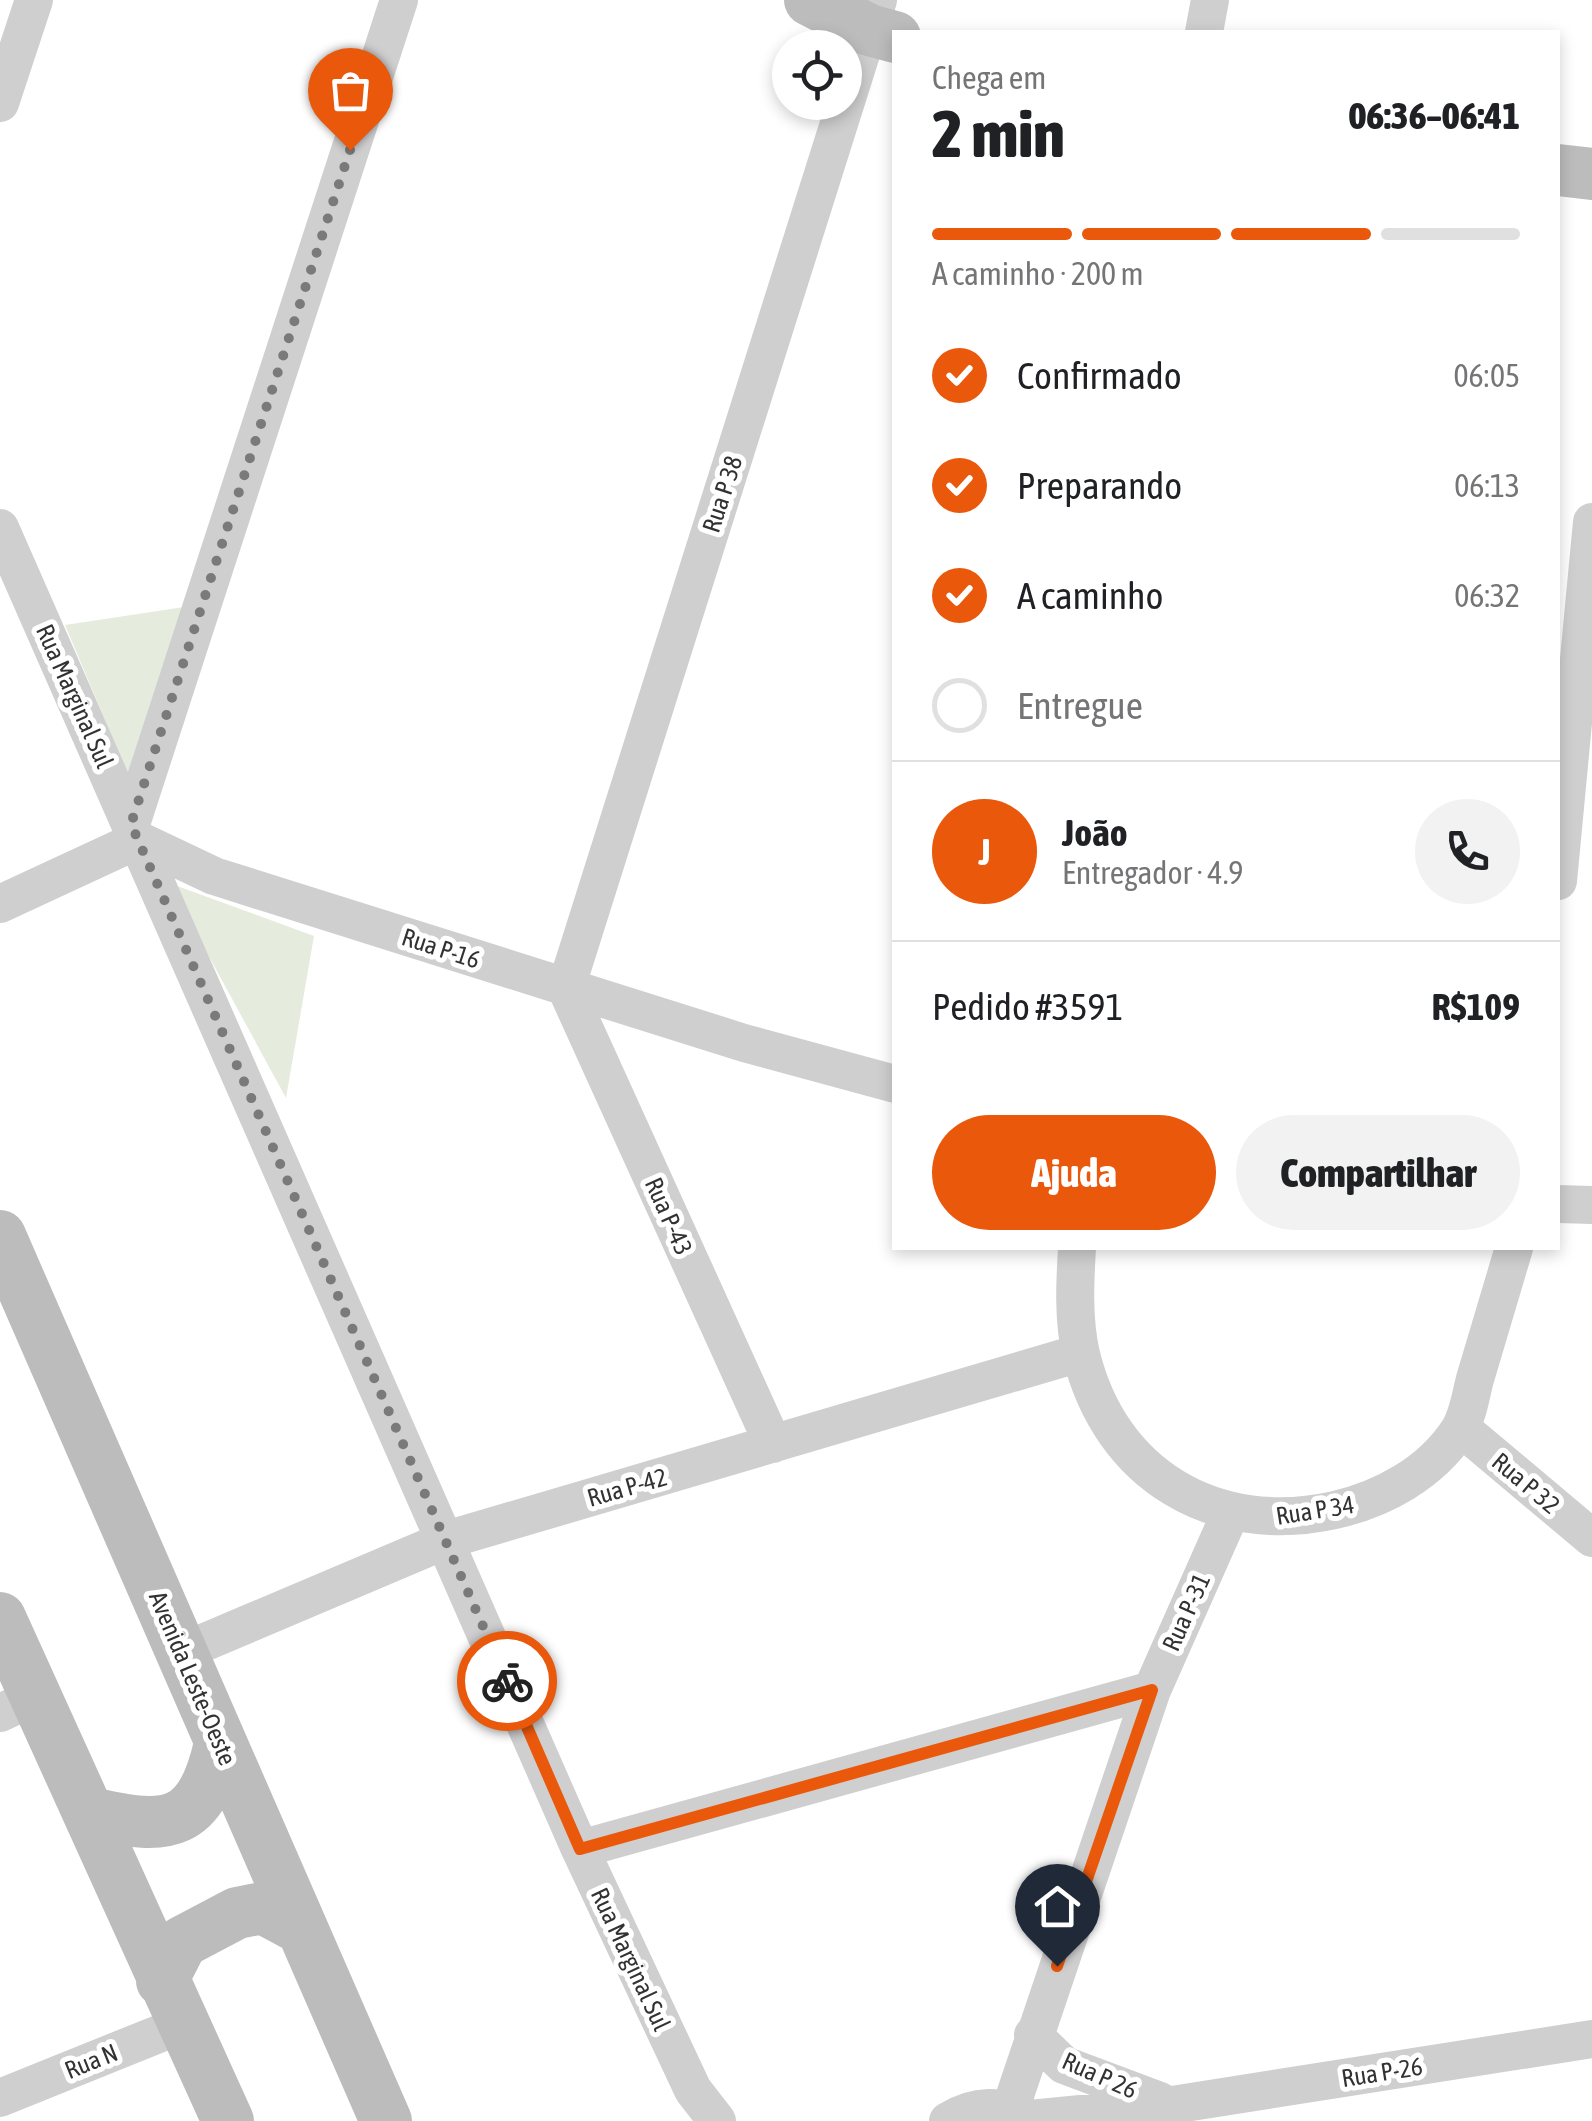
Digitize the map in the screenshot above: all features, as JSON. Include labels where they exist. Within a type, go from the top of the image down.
[{"type":"main road","points":[[810,0],[881,22]]},
{"type":"main road","points":[[1560,170],[1592,174]]},
{"type":"main road","name":"Avenida Leste-Oeste","points":[[0,1236],[386,2121]]},
{"type":"main road","points":[[0,1618],[17,1705],[92,1813],[172,2003],[228,2121]]},
{"type":"main road","points":[[92,1813],[161,1824],[190,1810],[210,1786],[220,1743]]},
{"type":"main road","points":[[172,2003],[182,1942],[237,1913],[262,1908],[300,1928]]},
{"type":"street","points":[[0,102],[34,0]]},
{"type":"street","points":[[0,904],[135,832],[399,0]]},
{"type":"street","points":[[1204,30],[1210,0]]},
{"type":"street","name":"Rua P 38","points":[[566,988],[881,22]]},
{"type":"street","points":[[1560,860],[1592,522]]},
{"type":"street","name":"Rua Marginal Sul","points":[[0,528],[580,1849],[694,2090],[717,2121]]},
{"type":"street","name":"Rua P-16","points":[[135,832],[214,876],[566,988],[892,1083]]},
{"type":"street","name":"Rua P-43","points":[[566,988],[773,1444]]},
{"type":"street","points":[[1560,1204],[1592,1204]]},
{"type":"street","name":"Rua P 34","points":[[1077,1250],[1075,1297],[1080,1352],[1115,1432],[1146,1465],[1188,1499],[1230,1514],[1276,1519],[1375,1500],[1421,1471],[1461,1428],[1513,1250]]},
{"type":"street","name":"Rua P-42","points":[[184,1651],[446,1540],[1080,1352]]},
{"type":"street","name":"Rua P 32","points":[[1461,1428],[1592,1538]]},
{"type":"street","name":"Rua P-31","points":[[1024,2117],[1033,2035],[1152,1690],[1230,1514]]},
{"type":"street","points":[[580,1849],[1152,1690]]},
{"type":"street","name":"Rua N","points":[[0,2098],[172,2003]]},
{"type":"street","name":"Rua P 26","points":[[1033,2035],[1064,2064],[1159,2113]]},
{"type":"street","name":"Rua P-26","points":[[948,2121],[968,2110],[1024,2117],[1159,2113],[1592,2039]]},
{"type":"shaded area","points":[[184,607],[132,784],[65,625]]},
{"type":"shaded area","points":[[169,883],[314,936],[286,1098]]},
{"type":"way so far","points":[[350,150],[131,824],[507,1681]]},
{"type":"route","points":[[507,1681],[580,1849],[1152,1690],[1057,1966]]}]
